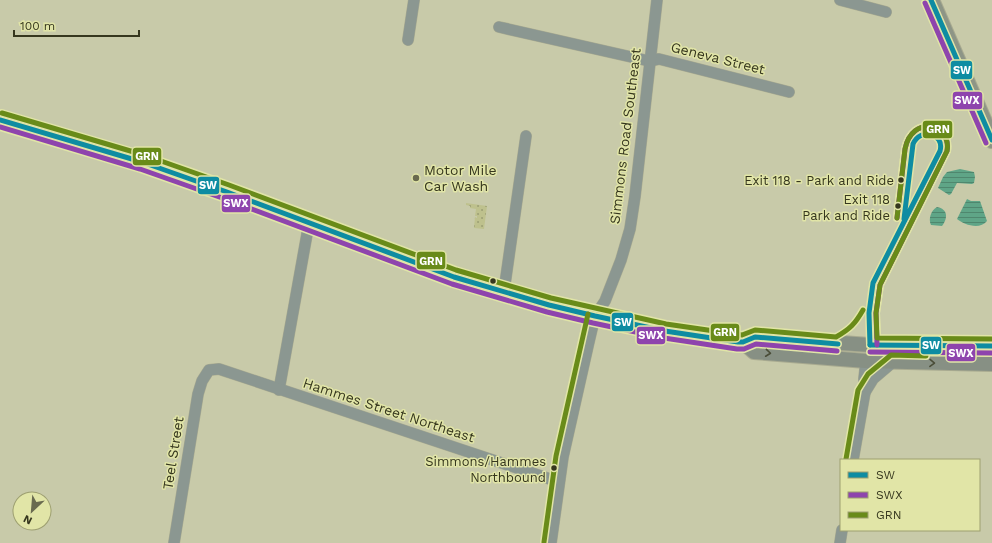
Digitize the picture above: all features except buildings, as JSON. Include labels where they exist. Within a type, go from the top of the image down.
[{"type":"highway","points":[[931,0],[992,140]]},
{"type":"main road","points":[[0,120],[142,162],[454,277],[596,316],[665,331],[743,342],[755,337],[870,345],[992,346]]},
{"type":"main road","points":[[743,342],[754,352],[796,356],[866,361],[992,364]]},
{"type":"main road","points":[[796,356],[808,352],[856,354],[864,351],[870,345]]},
{"type":"main road","points":[[866,361],[873,354],[878,352],[934,353],[943,351],[952,346]]},
{"type":"street","points":[[408,40],[414,0]]},
{"type":"street","name":"Simmons Road Southeast","points":[[551,543],[559,482],[573,409],[596,316],[608,294],[621,260],[630,229],[657,0]]},
{"type":"street","points":[[840,0],[886,12]]},
{"type":"street","name":"Geneva Street","points":[[499,27],[650,61],[659,59],[790,92]]},
{"type":"street","points":[[504,291],[526,136]]},
{"type":"street","points":[[279,390],[308,223]]},
{"type":"street","points":[[853,459],[865,392],[864,380],[866,361]]},
{"type":"street","points":[[865,392],[873,379],[893,362]]},
{"type":"street","name":"Hammes Street Northeast","points":[[209,370],[219,369],[559,482]]},
{"type":"street","name":"Teel Street","points":[[174,543],[198,394],[202,381],[209,370]]},
{"type":"street","points":[[840,543],[842,531]]},
{"type":"shaded area","points":[[960,169],[974,172],[974,183],[957,183],[949,195],[938,188],[947,172]]},
{"type":"shaded area","points":[[967,199],[971,201],[980,201],[987,221],[984,224],[972,226],[957,219]]},
{"type":"shaded area","points":[[466,203],[487,206],[484,229],[474,228],[475,217],[477,218],[477,216],[475,216],[476,209],[470,208],[470,206],[466,205]]},
{"type":"shaded area","points":[[937,207],[941,208],[946,214],[942,226],[931,225],[930,223],[932,212]]},
{"type":"transit line","name":"SW","points":[[931,0],[992,140]]},
{"type":"transit line","name":"SWX","points":[[925,3],[986,143]]},
{"type":"transit line","name":"GRN","points":[[2,113],[144,155],[229,185],[456,270],[551,298],[666,324],[742,335],[755,330],[836,337],[852,326],[863,310]]},
{"type":"transit line","name":"SW","points":[[0,120],[142,162],[227,192],[454,277],[549,305],[665,331],[738,342],[743,342],[755,337],[838,344]]},
{"type":"transit line","name":"SWX","points":[[0,127],[140,169],[225,199],[452,284],[547,312],[664,338],[737,349],[744,349],[756,344],[837,351]]},
{"type":"transit line","name":"SWX","points":[[877,345],[876,313],[880,285],[947,151],[947,142],[944,134],[938,129],[923,127],[915,131],[909,138],[905,149],[897,218]]},
{"type":"transit line","name":"GRN","points":[[897,218],[905,149],[909,138],[915,131],[923,127],[938,129],[944,134],[947,142],[947,151],[880,285],[876,313],[877,338],[992,339]]},
{"type":"transit line","name":"SW","points":[[870,345],[869,313],[873,283],[940,151],[941,145],[939,140],[936,136],[931,134],[921,135],[913,144],[904,219]]},
{"type":"transit line","name":"GRN","points":[[544,542],[556,456],[588,314]]},
{"type":"transit line","name":"SW","points":[[870,345],[992,346]]},
{"type":"transit line","name":"SWX","points":[[870,352],[992,353]]},
{"type":"transit line","name":"GRN","points":[[846,459],[858,390],[868,374],[891,355],[926,356]]},
{"type":"place","name":"Motor Mile Car Wash","points":[[416,178]]},
{"type":"place","name":"Exit 118 - Park and Ride","points":[[901,180]]},
{"type":"place","name":"Exit 118 Park and Ride","points":[[898,206]]},
{"type":"place","name":"Simmons/Hammes Northbound","points":[[554,468]]}]
